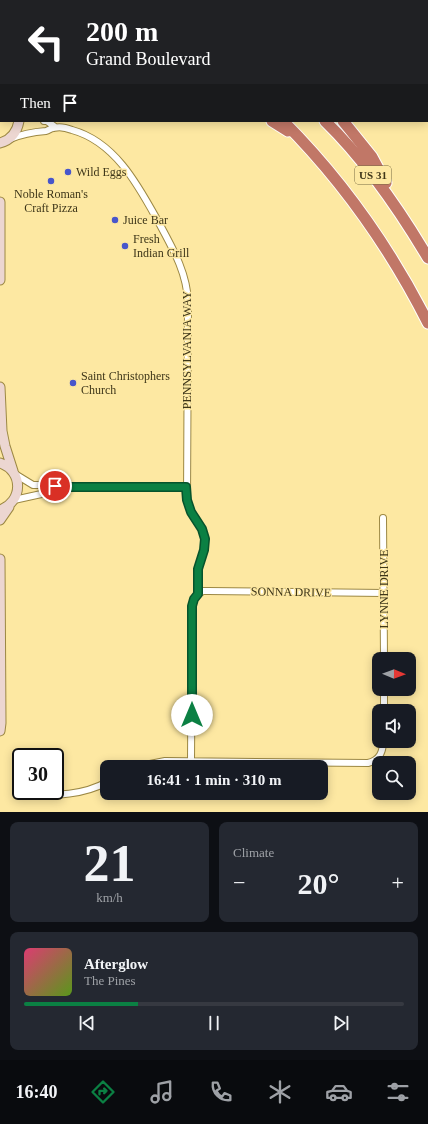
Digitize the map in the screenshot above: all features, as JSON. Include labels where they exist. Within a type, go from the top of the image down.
[{"type":"highway","points":[[274,122],[299,137]]},
{"type":"highway","name":"US 31","points":[[284,122],[299,137],[363,214],[397,266],[428,323]]},
{"type":"highway","name":"US 31","points":[[326,122],[346,142],[373,176],[428,258]]},
{"type":"highway","points":[[344,122],[372,158],[414,235]]},
{"type":"main road","points":[[0,152],[5,141],[15,132],[19,122]]},
{"type":"main road","points":[[0,202],[0,280]]},
{"type":"main road","points":[[0,386],[2,431],[5,446],[18,483],[18,489],[13,502],[0,520]]},
{"type":"main road","points":[[0,462],[14,472]]},
{"type":"main road","points":[[0,510],[13,502]]},
{"type":"main road","points":[[0,559],[0,731]]},
{"type":"street","name":"PENNSYLVANIA WAY","points":[[48,122],[55,127]]},
{"type":"street","name":"PENNSYLVANIA WAY","points":[[5,141],[21,135],[48,130],[55,127],[72,129],[88,136],[100,144],[120,161],[140,188],[183,271],[186,282],[188,302],[187,500],[191,512],[202,529],[205,539],[204,550],[198,569],[198,594],[194,599],[192,606],[191,760]]},
{"type":"street","points":[[14,472],[33,485],[63,487],[186,487]]},
{"type":"street","points":[[13,502],[55,491],[63,487]]},
{"type":"street","name":"LYNNE DRIVE","points":[[383,518],[384,652]]},
{"type":"street","name":"SONNA DRIVE","points":[[198,594],[208,590],[384,593]]},
{"type":"street","points":[[328,763],[361,764],[372,762],[378,759],[382,748]]},
{"type":"street","points":[[64,794],[74,794],[94,789],[100,786]]},
{"type":"place","name":"Wild Eggs","points":[[68,172]]},
{"type":"place","name":"Noble Roman's Craft Pizza","points":[[51,181]]},
{"type":"place","name":"Juice Bar","points":[[115,220]]},
{"type":"place","name":"Fresh Indian Grill","points":[[125,246]]},
{"type":"place","name":"Saint Christophers Church","points":[[73,383]]},
{"type":"route","points":[[55,486],[186,487],[187,500],[191,512],[202,529],[205,539],[204,550],[198,569],[198,594],[194,599],[192,606],[192,715]]}]
